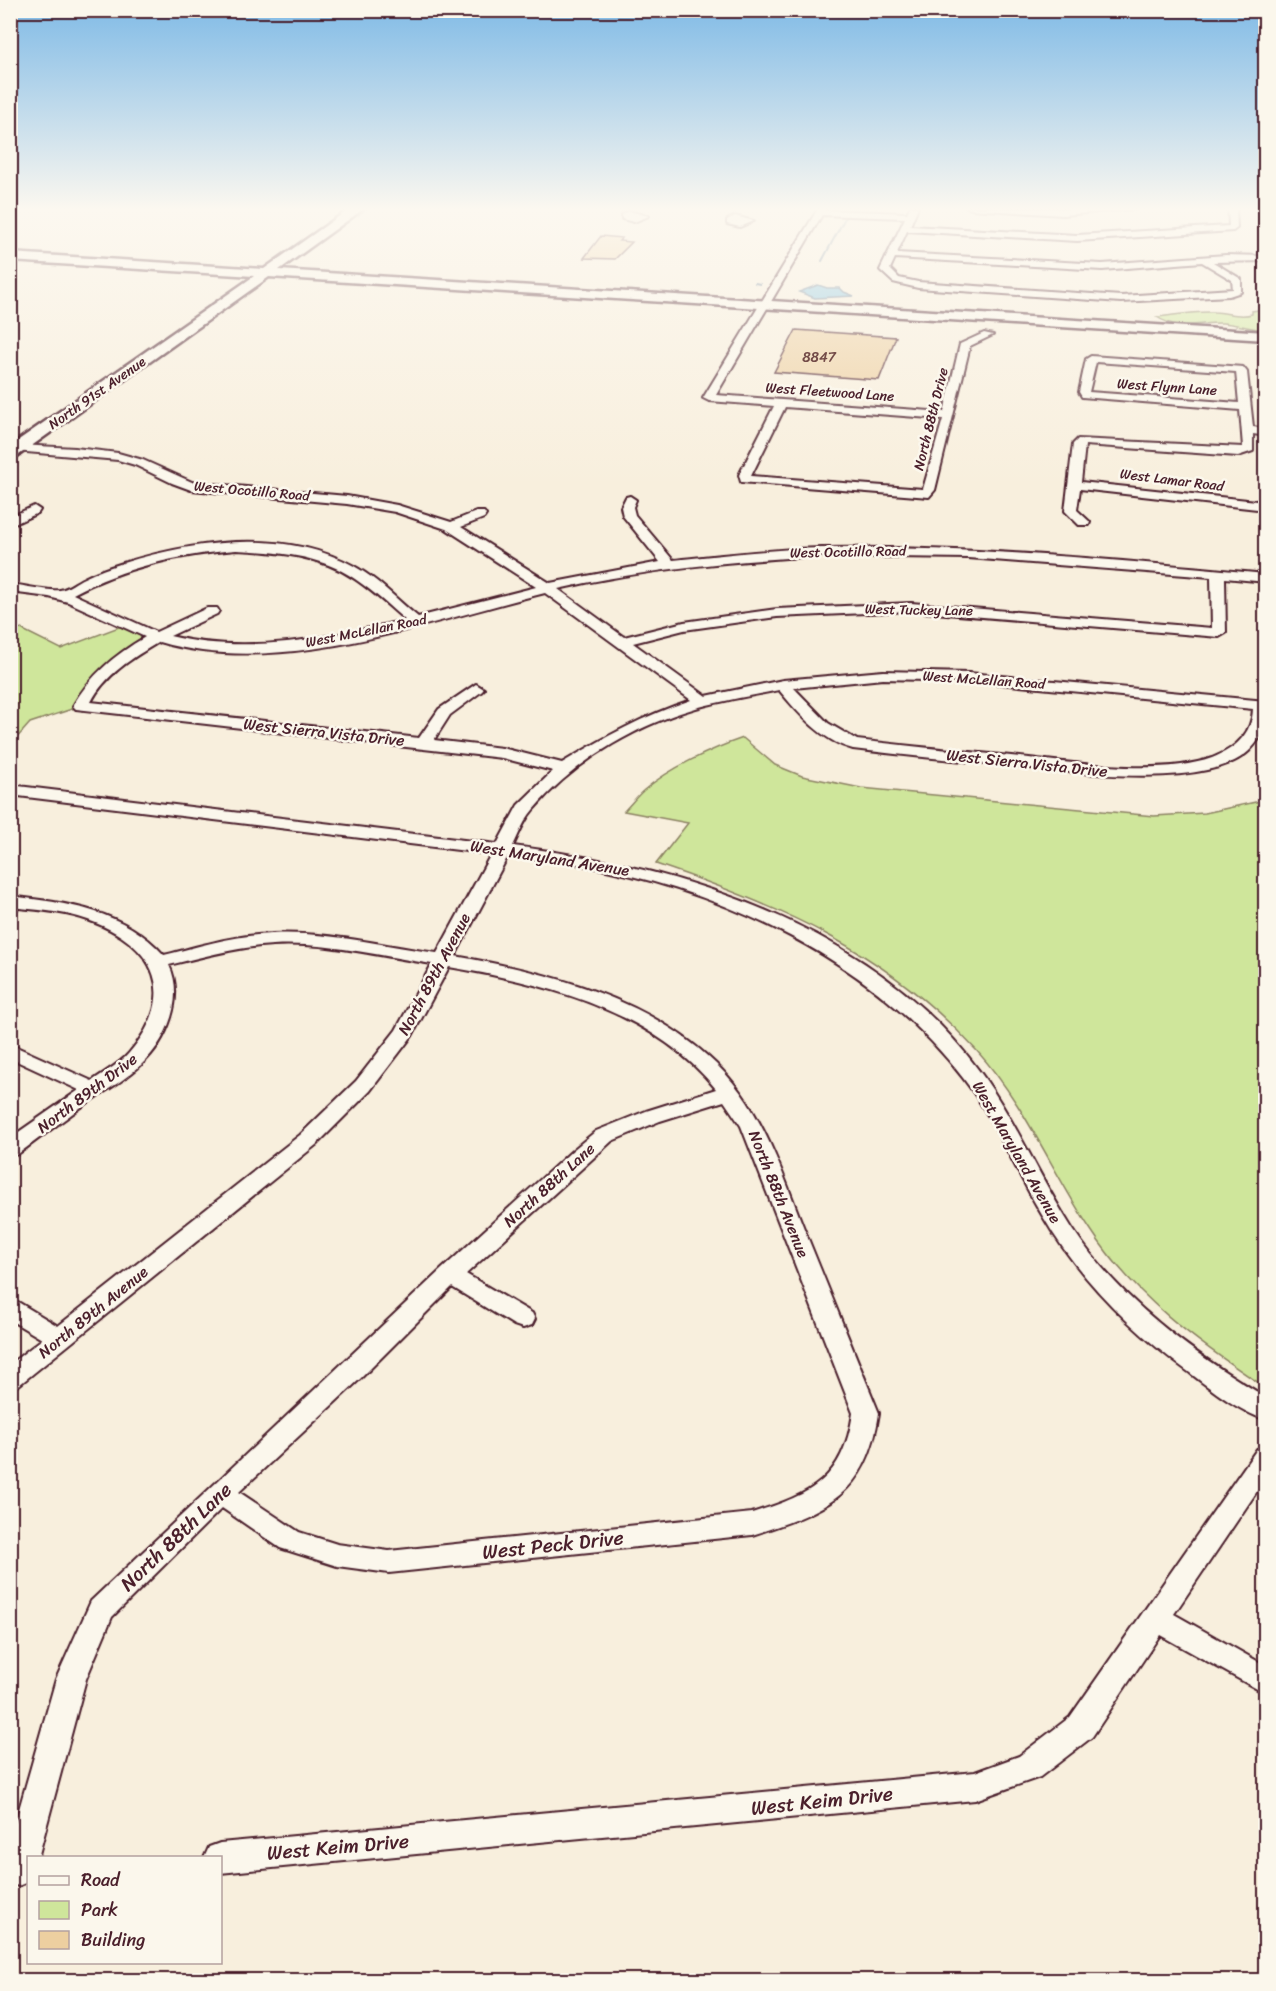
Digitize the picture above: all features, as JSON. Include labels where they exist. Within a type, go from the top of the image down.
[{"type":"main road","name":"North 91st Avenue","points":[[207,300],[57,402],[44,418],[12,442],[15,452],[231,300]]},
{"type":"main road","points":[[655,300],[763,307]]},
{"type":"main road","points":[[680,300],[990,330],[1266,342]]},
{"type":"main road","points":[[163,347],[157,344],[179,326],[182,317]]},
{"type":"main road","points":[[990,330],[1266,336]]},
{"type":"street","points":[[763,307],[767,300]]},
{"type":"street","name":"West Fleetwood Lane","points":[[763,307],[739,351],[709,398],[949,416]]},
{"type":"street","name":"North 88th Drive","points":[[781,403],[745,479],[768,483],[925,494],[929,490],[949,416],[965,344],[976,340],[990,330]]},
{"type":"street","name":"North 88th Drive","points":[[964,350],[990,330]]},
{"type":"street","name":"West Flynn Lane","points":[[1091,359],[1239,369],[1242,372],[1245,407],[1086,395],[1084,392],[1091,359]]},
{"type":"street","points":[[1084,522],[1071,511],[1079,444],[1082,441],[1247,452],[1249,449],[1245,407]]},
{"type":"street","points":[[1247,429],[1266,431]]},
{"type":"street","name":"West Ocotillo Road","points":[[15,452],[125,458],[142,463],[179,483],[191,486],[347,500],[397,509],[452,526],[549,589],[669,564],[811,547],[946,551],[1266,578]]},
{"type":"street","name":"West Lamar Road","points":[[1074,485],[1164,493],[1266,506]]},
{"type":"street","points":[[630,500],[627,507],[629,516],[669,564]]},
{"type":"street","points":[[10,522],[34,510]]},
{"type":"street","points":[[452,526],[480,515]]},
{"type":"street","points":[[154,541],[163,554]]},
{"type":"street","points":[[62,595],[106,572],[163,554],[201,549],[250,547],[301,552],[338,563],[356,572],[416,622]]},
{"type":"street","name":"West Tuckey Lane","points":[[622,642],[684,626],[777,613],[900,608],[978,611],[1219,633],[1218,573]]},
{"type":"street","name":"West McLellan Road","points":[[10,588],[62,595],[124,625],[159,638],[197,645],[256,648],[326,647],[549,589]]},
{"type":"street","points":[[549,589],[704,701]]},
{"type":"street","points":[[159,638],[190,620],[212,611]]},
{"type":"street","name":"West Sierra Vista Drive","points":[[159,638],[112,666],[86,692],[81,706],[424,742],[502,753],[564,769]]},
{"type":"street","name":"West McLellan Road","points":[[704,701],[783,685],[848,677],[925,675],[1263,706]]},
{"type":"street","name":"West Sierra Vista Drive","points":[[783,685],[807,714],[830,734],[853,744],[1111,771],[1172,770],[1202,765],[1233,754],[1254,736],[1259,727],[1263,706]]},
{"type":"street","points":[[424,742],[444,712],[476,689]]},
{"type":"street","name":"North 89th Avenue","points":[[10,1378],[308,1140],[363,1086],[405,1032],[501,848],[524,809],[564,769],[642,723],[704,701]]},
{"type":"street","name":"West Maryland Avenue","points":[[10,790],[501,848],[610,866],[712,895],[804,937],[848,962],[876,982],[927,1025],[970,1073],[994,1109],[1066,1236],[1101,1280],[1127,1306],[1194,1363],[1227,1388],[1266,1410]]},
{"type":"street","points":[[10,901],[95,917],[129,932],[159,962]]},
{"type":"street","name":"North 88th Avenue","points":[[159,962],[226,946],[275,939],[311,941],[442,959],[530,976],[610,1002],[666,1034],[703,1063],[729,1092],[752,1126],[859,1392],[866,1413],[865,1436]]},
{"type":"street","name":"North 89th Drive","points":[[10,1149],[135,1060],[151,1041],[163,1017],[169,989],[159,962]]},
{"type":"street","points":[[10,1050],[95,1090]]},
{"type":"street","name":"North 88th Lane","points":[[19,1870],[71,1679],[101,1609],[450,1275],[582,1154],[604,1136],[653,1116],[729,1092]]},
{"type":"street","points":[[450,1275],[523,1318]]},
{"type":"street","points":[[10,1308],[60,1339]]},
{"type":"street","name":"West Peck Drive","points":[[220,1493],[290,1540],[338,1555],[389,1562],[752,1524],[798,1510],[830,1491],[855,1460],[865,1436]]},
{"type":"street","name":"West Keim Drive","points":[[222,1858],[975,1786],[1029,1767],[1081,1727],[1266,1456]]},
{"type":"street","points":[[1157,1618],[1266,1681]]},
{"type":"green space","points":[[1265,309],[1265,330],[1223,323],[1181,325],[1157,317],[1207,312],[1247,315],[1252,314],[1252,311]]},
{"type":"green space","points":[[11,624],[61,649],[124,625],[159,638],[128,655],[81,706],[30,723],[15,740],[11,739]]},
{"type":"green space","points":[[743,738],[775,765],[802,776],[861,788],[1154,816],[1205,813],[1265,800],[1265,1387],[1191,1335],[1146,1296],[1126,1275],[1089,1227],[1009,1092],[977,1051],[942,1016],[868,959],[829,936],[789,915],[746,897],[656,864],[688,823],[624,811],[644,790],[666,774],[704,753]]},
{"type":"building","points":[[796,330],[896,337],[879,380],[774,372]]}]
